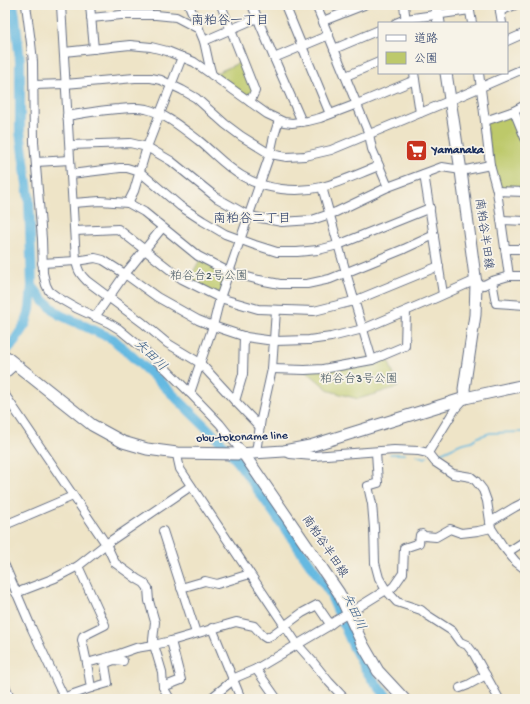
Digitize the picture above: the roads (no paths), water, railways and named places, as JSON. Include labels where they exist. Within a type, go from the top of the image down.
[{"type":"main road","name":"南粕谷半田線","points":[[446,74],[476,282],[476,315],[464,389],[465,398]]},
{"type":"main road","name":"obu-tokoname line","points":[[5,356],[92,425],[123,442],[147,449],[177,453],[241,454],[256,452],[311,451],[465,398],[525,385]]},
{"type":"main road","name":"南粕谷半田線","points":[[241,454],[333,583],[363,645],[378,672],[404,699]]},
{"type":"street","points":[[26,5],[34,85],[34,142],[42,263],[46,285],[49,291],[57,297],[76,308],[110,323],[119,329],[167,370],[220,424],[241,454]]},
{"type":"street","points":[[61,5],[76,261],[80,275],[168,343],[200,363],[260,426]]},
{"type":"street","points":[[90,5],[94,49]]},
{"type":"street","points":[[189,5],[204,41],[208,64],[212,75]]},
{"type":"street","points":[[221,5],[255,91],[250,102]]},
{"type":"street","points":[[252,5],[302,122]]},
{"type":"street","points":[[285,5],[330,114]]},
{"type":"street","points":[[316,5],[369,134],[372,149],[388,187]]},
{"type":"street","points":[[323,21],[364,5]]},
{"type":"street","points":[[404,5],[406,21],[469,8],[472,22]]},
{"type":"street","points":[[502,22],[500,8],[515,5]]},
{"type":"street","points":[[91,18],[156,14],[176,17],[199,29]]},
{"type":"street","points":[[204,41],[258,18]]},
{"type":"street","points":[[334,49],[378,30]]},
{"type":"street","points":[[508,41],[525,33]]},
{"type":"street","points":[[274,58],[329,35]]},
{"type":"street","points":[[64,52],[130,45],[151,47],[167,51],[194,62],[266,114],[284,122],[292,123],[308,121],[357,104],[414,76],[420,113]]},
{"type":"street","points":[[128,203],[134,191],[147,147],[182,57]]},
{"type":"street","points":[[346,76],[378,62]]},
{"type":"street","points":[[34,85],[66,84],[135,78],[151,78],[161,80],[172,84],[196,98],[241,136],[270,154],[287,157],[305,156],[331,150],[525,68]]},
{"type":"street","points":[[479,74],[490,165],[497,191],[502,220],[509,276]]},
{"type":"street","points":[[485,121],[525,106]]},
{"type":"street","points":[[68,116],[131,108],[146,109],[173,121],[243,177],[260,184],[276,188],[300,190],[322,187],[379,166]]},
{"type":"street","points":[[514,111],[525,138]]},
{"type":"street","points":[[190,393],[213,326],[220,298],[270,154],[279,120]]},
{"type":"street","points":[[70,145],[130,143],[147,147],[171,161],[217,198],[249,216],[282,222],[312,220],[329,215],[388,187],[442,167],[461,170],[490,165]]},
{"type":"street","points":[[36,162],[70,160]]},
{"type":"street","points":[[71,174],[120,168],[127,168],[140,172],[180,206],[225,234],[277,252],[318,250],[338,245],[430,208]]},
{"type":"street","points":[[424,174],[443,294]]},
{"type":"street","points":[[322,187],[372,360]]},
{"type":"street","points":[[497,191],[525,192]]},
{"type":"street","points":[[73,203],[100,201],[128,203],[144,212],[198,256],[229,272],[259,280],[285,284],[307,284],[330,279],[404,249],[434,235]]},
{"type":"street","points":[[502,220],[525,220]]},
{"type":"street","points":[[96,317],[125,274],[162,228]]},
{"type":"street","points":[[75,232],[118,229],[182,279],[220,298],[258,309],[314,311],[354,300],[439,266]]},
{"type":"street","points":[[505,249],[525,249]]},
{"type":"street","points":[[42,263],[76,261],[95,258],[103,260],[157,297],[198,320],[244,336],[274,341],[309,340],[331,337],[363,329],[443,294],[476,282],[484,285],[509,276],[525,276]]},
{"type":"street","points":[[492,281],[496,303],[525,305]]},
{"type":"street","points":[[256,452],[272,369],[276,310]]},
{"type":"street","points":[[272,369],[323,369],[372,360],[405,346],[406,311]]},
{"type":"street","points":[[235,401],[243,374],[244,336]]},
{"type":"street","points":[[5,374],[15,365]]},
{"type":"street","points":[[5,395],[106,544],[115,563],[148,588],[149,601],[155,622],[153,640],[162,672],[163,687],[170,699]]},
{"type":"street","points":[[428,453],[456,409],[465,398]]},
{"type":"street","points":[[311,451],[376,452],[410,450],[428,453],[435,462],[452,474],[471,477],[476,481],[483,490],[487,501],[490,525],[508,552],[516,562],[525,569]]},
{"type":"street","points":[[376,452],[378,483],[368,486],[372,504],[374,528],[374,563],[379,578],[397,602],[421,610],[452,631],[460,642],[467,644],[499,699]]},
{"type":"street","points":[[177,453],[180,469],[297,644],[345,699]]},
{"type":"street","points":[[16,593],[55,578],[78,566],[106,544],[191,486]]},
{"type":"street","points":[[5,525],[73,496]]},
{"type":"street","points":[[210,699],[236,678],[256,669],[387,590],[397,582],[403,573],[404,548],[419,543],[420,535],[422,534],[424,536],[436,537],[450,529],[462,533],[478,531],[525,502]]},
{"type":"street","points":[[163,532],[196,633]]},
{"type":"street","points":[[508,552],[525,541]]},
{"type":"street","points":[[5,566],[64,699],[68,696],[108,683],[106,663],[114,660],[123,661]]},
{"type":"street","points":[[78,566],[104,625],[82,638],[91,688]]},
{"type":"street","points":[[181,588],[205,581],[217,584],[250,574]]},
{"type":"street","points":[[87,663],[136,648],[171,641],[236,622],[254,626],[266,638],[272,636],[302,612],[317,605],[332,622]]},
{"type":"street","points":[[212,628],[241,699]]},
{"type":"street","points":[[163,687],[181,680],[171,641]]},
{"type":"street","points":[[256,669],[277,699]]},
{"type":"street","points":[[460,688],[486,676]]},
{"type":"street","points":[[5,686],[11,699]]},
{"type":"waterway","name":"矢田川","points":[[5,352],[13,343],[26,323],[30,309],[32,286],[29,199],[20,131],[20,61],[13,5]]},
{"type":"waterway","name":"矢田川","points":[[32,286],[43,300],[60,315],[113,339],[160,382],[219,440],[239,463],[329,591],[363,665],[372,679],[389,699]]},
{"type":"waterway","points":[[433,454],[443,452],[490,433],[525,432]]},
{"type":"waterway","points":[[390,454],[405,454]]},
{"type":"waterway","points":[[416,455],[425,458],[428,456]]},
{"type":"waterway","points":[[318,460],[373,456]]},
{"type":"place","name":"Yamanaka","points":[[416,151]]},
{"type":"district","name":"南粕谷一丁目","points":[[230,21]]},
{"type":"district","name":"南粕谷二丁目","points":[[252,219]]},
{"type":"park label","name":"粕谷台2号公園","points":[[209,277]]},
{"type":"park label","name":"粕谷台3号公園","points":[[359,380]]}]
